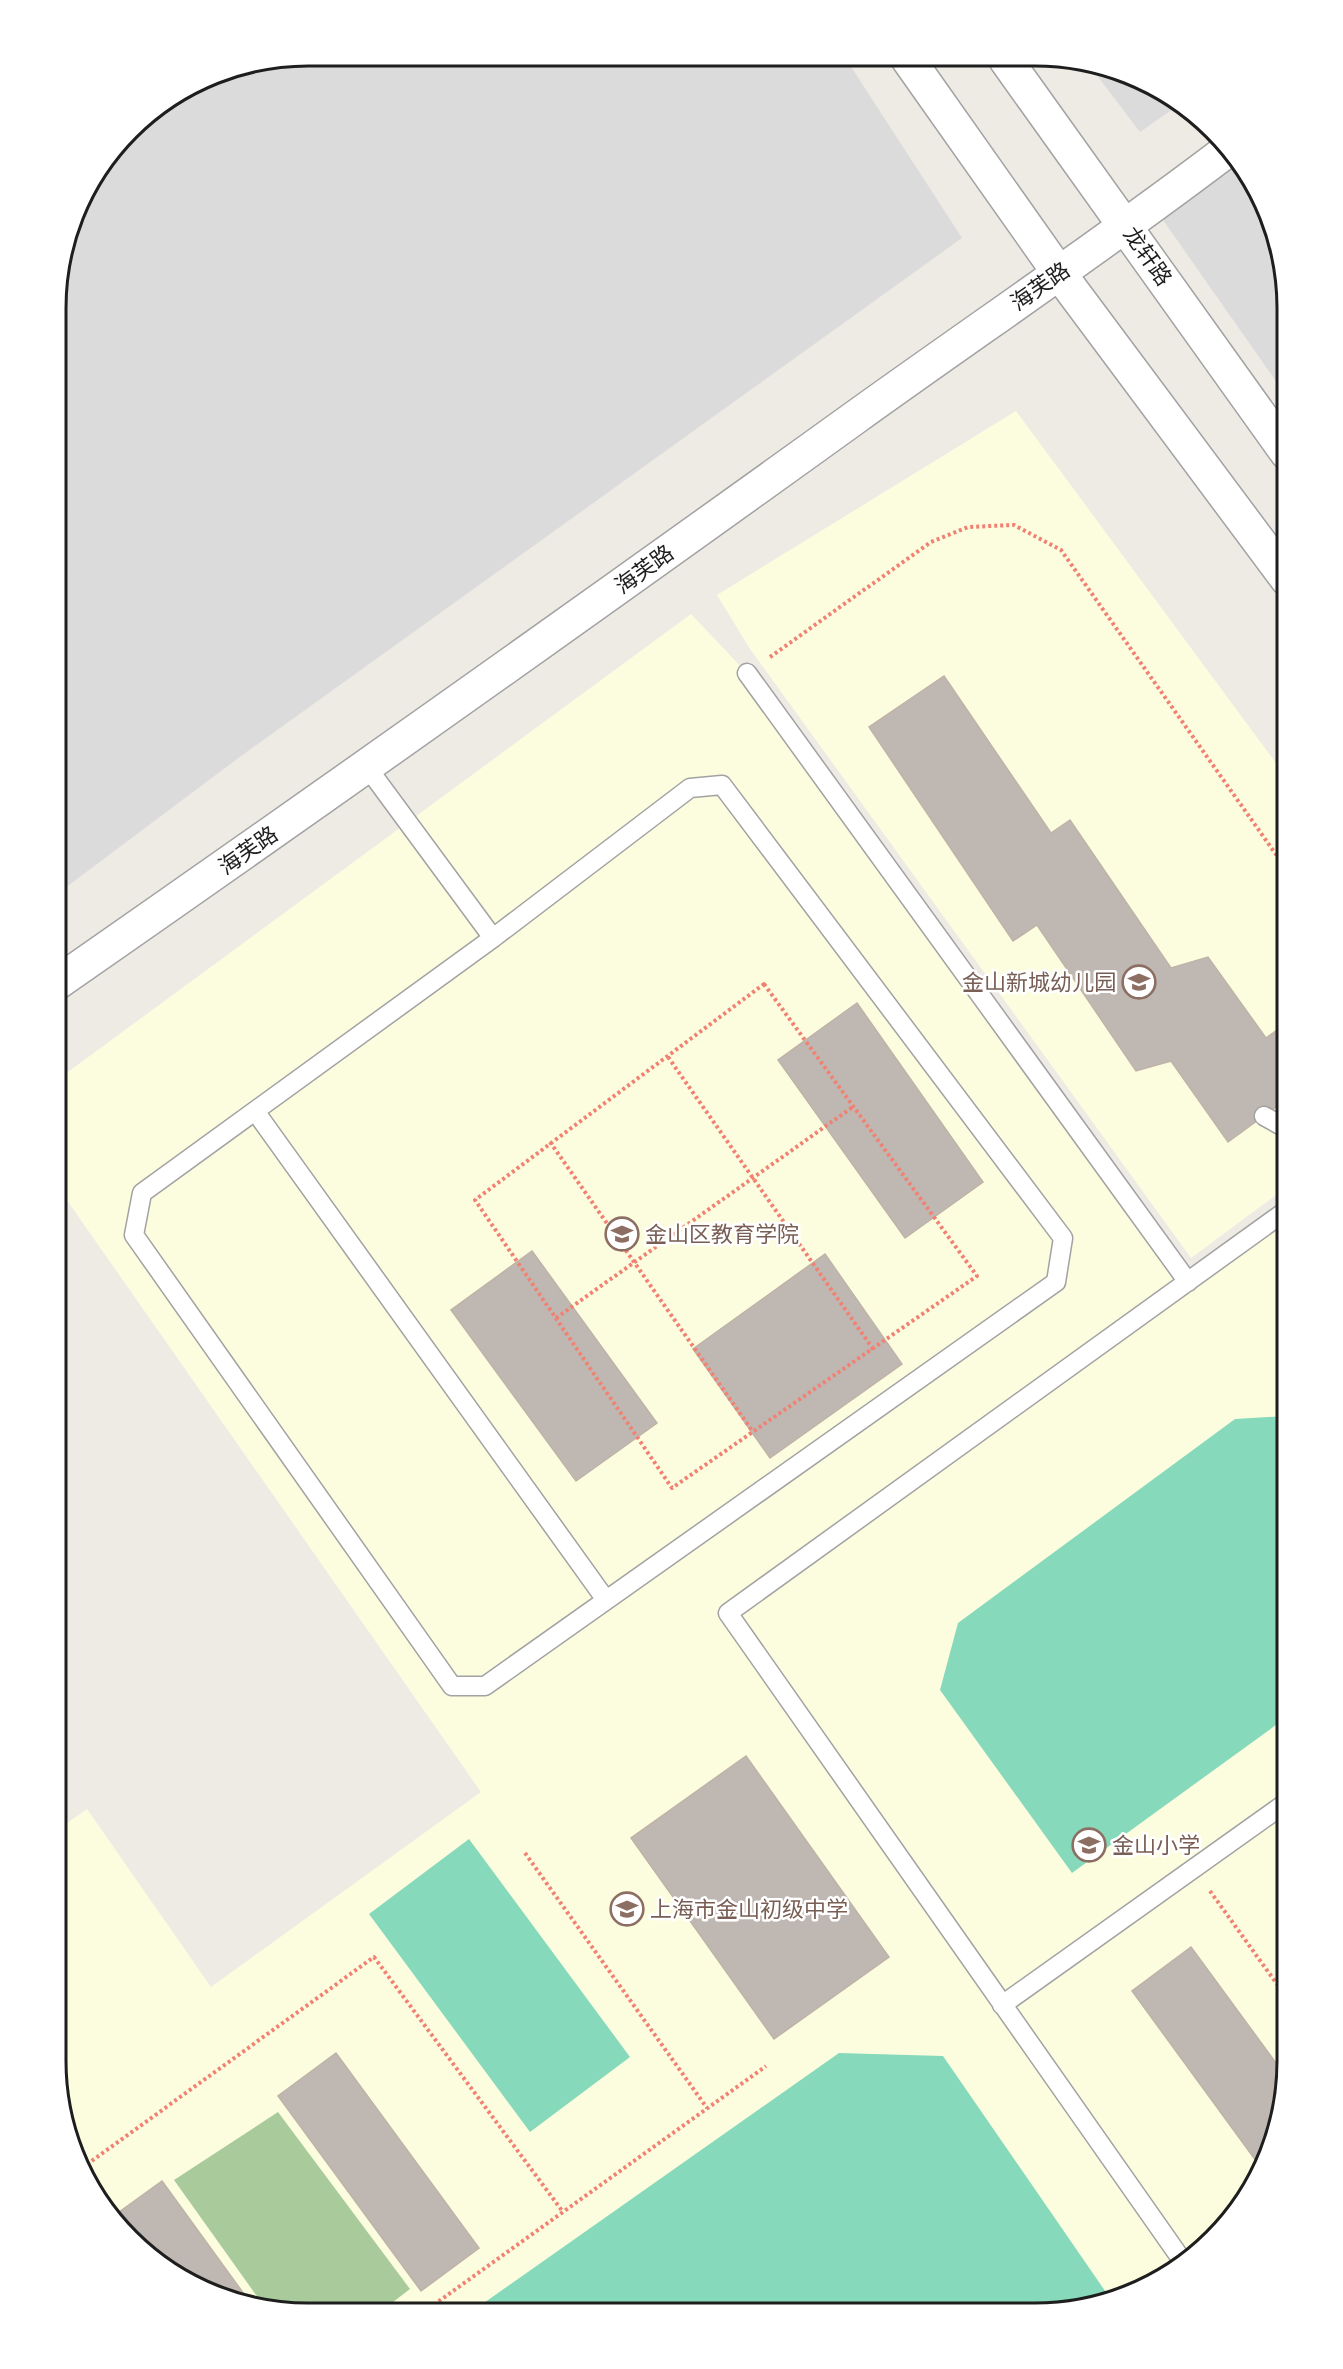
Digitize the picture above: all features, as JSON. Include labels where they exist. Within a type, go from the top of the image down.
[{"type":"street","points":[[913,66],[1059,273],[1277,566]]},
{"type":"street","name":"龙轩路","points":[[1010,66],[1277,439]]},
{"type":"street","name":"海芙路","points":[[66,977],[367,767],[952,347],[1127,226],[1222,155]]},
{"type":"lane","points":[[747,673],[1188,1282]]},
{"type":"lane","points":[[367,767],[493,938]]},
{"type":"lane","points":[[722,785],[1063,1238],[1056,1282],[485,1686],[452,1686],[134,1235],[142,1193],[255,1111],[493,938],[690,788],[722,785]]},
{"type":"lane","points":[[255,1111],[606,1600]]},
{"type":"lane","points":[[1264,1116],[1277,1123]]},
{"type":"lane","points":[[1179,2255],[728,1613],[1277,1217]]},
{"type":"lane","points":[[1002,2005],[1277,1809]]},
{"type":"path","points":[[747,673],[932,542],[968,527],[1014,525],[1061,550],[1277,856]]},
{"type":"path","points":[[764,984],[854,1106],[977,1276],[672,1488],[475,1200],[764,984]]},
{"type":"path","points":[[668,1057],[873,1349]]},
{"type":"path","points":[[555,1318],[752,1176],[854,1106]]},
{"type":"path","points":[[550,1142],[753,1432]]},
{"type":"path","points":[[525,1853],[707,2108]]},
{"type":"path","points":[[1194,1869],[1277,1984]]},
{"type":"path","points":[[89,2163],[375,1957],[563,2212]]},
{"type":"path","points":[[437,2303],[766,2066]]},
{"type":"shaded area","points":[[308,66],[851,66],[962,238],[237,759],[66,887],[66,308],[68,277],[74,246],[84,216],[98,187],[126,149],[149,126],[187,98],[230,79],[277,68]]},
{"type":"shaded area","points":[[1096,74],[1127,84],[1156,98],[1172,109],[1140,132]]},
{"type":"shaded area","points":[[1226,159],[1227,161],[1252,201],[1269,246],[1275,277],[1277,308],[1277,383],[1156,210]]},
{"type":"shaded area","name":"金山新城幼儿园","points":[[1016,411],[1277,764],[1277,1194],[1191,1258],[750,649],[717,595]]},
{"type":"shaded area","points":[[691,614],[747,673],[1187,1280],[1277,1215],[1277,2061],[1275,2092],[1269,2123],[1252,2168],[1227,2208],[1206,2232],[1182,2253],[1142,2278],[1097,2295],[1066,2301],[1035,2303],[308,2303],[261,2298],[216,2285],[187,2271],[137,2232],[116,2208],[91,2168],[74,2123],[68,2092],[66,1824],[87,1809],[211,1987],[481,1792],[66,1199],[66,1073]]},
{"type":"green space","points":[[1277,1417],[1277,1724],[1072,1873],[940,1690],[958,1623],[1235,1419]]},
{"type":"green space","points":[[469,1839],[630,2057],[530,2132],[369,1914]]},
{"type":"green space","points":[[839,2053],[943,2056],[1106,2292],[1066,2301],[1035,2303],[484,2303]]},
{"type":"green space","points":[[278,2112],[410,2289],[392,2303],[308,2303],[258,2297],[174,2180]]},
{"type":"building","points":[[944,676],[1051,833],[1070,820],[1171,968],[1208,957],[1266,1038],[1277,1030],[1277,1106],[1228,1142],[1171,1061],[1136,1071],[1037,925],[1013,941],[869,727]]},
{"type":"building","points":[[857,1003],[983,1182],[905,1238],[778,1060]]},
{"type":"building","points":[[532,1251],[657,1423],[576,1481],[451,1310]]},
{"type":"building","points":[[825,1254],[902,1364],[770,1458],[693,1349]]},
{"type":"building","points":[[746,1756],[889,1957],[774,2039],[631,1838]]},
{"type":"building","points":[[1191,1947],[1277,2064],[1275,2092],[1269,2123],[1256,2160],[1132,1991]]},
{"type":"building","points":[[336,2053],[479,2248],[421,2291],[278,2096]]},
{"type":"building","points":[[162,2181],[244,2294],[216,2285],[187,2271],[149,2243],[119,2212]]},
{"type":"place","name":"金山新城幼儿园","points":[[1139,982]]},
{"type":"place","name":"金山区教育学院","points":[[622,1234]]},
{"type":"place","name":"金山小学","points":[[1089,1845]]},
{"type":"place","name":"上海市金山初级中学","points":[[627,1909]]}]
